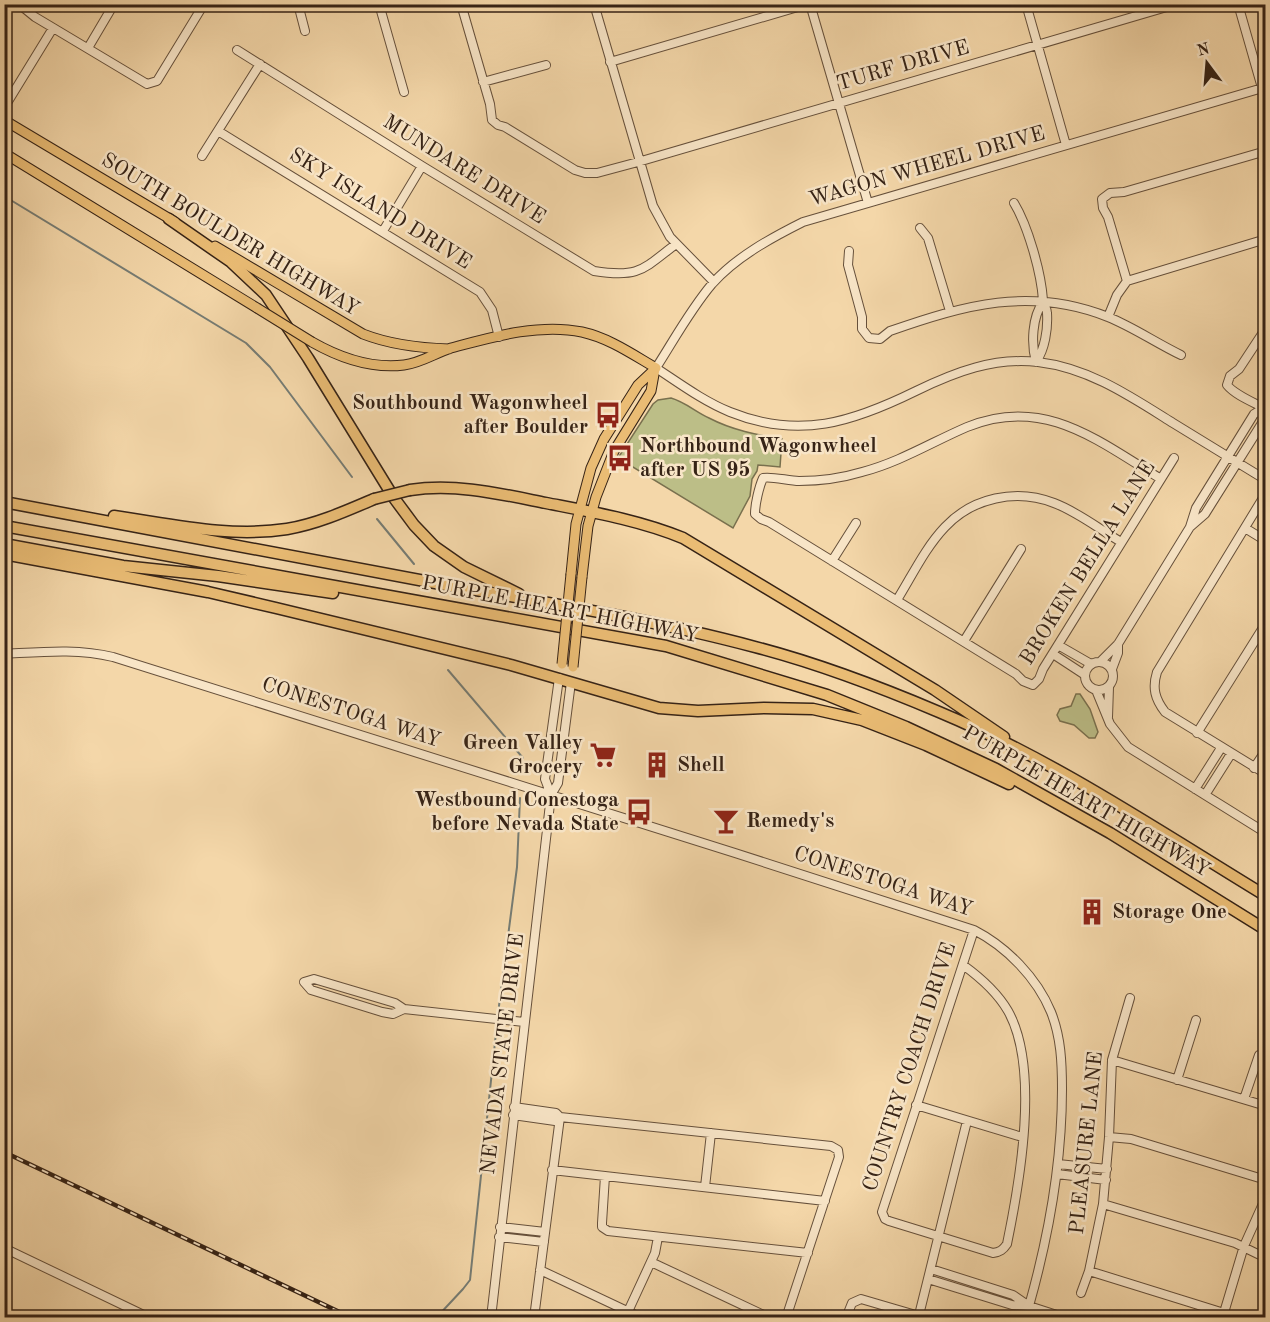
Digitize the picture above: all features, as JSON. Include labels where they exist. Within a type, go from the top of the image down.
[{"type":"highway","points":[[169,219],[231,262],[266,295],[308,358],[394,498],[414,525],[434,546],[464,567],[533,600]]},
{"type":"highway","points":[[4,500],[204,530],[242,532],[278,530],[307,524],[374,499],[410,490],[438,488],[475,489],[592,511],[664,530],[700,547],[935,690],[1035,758]]},
{"type":"highway","name":"PURPLE HEART HIGHWAY","points":[[4,500],[533,600],[692,632],[793,658],[885,690],[942,713],[1035,758],[1133,814],[1266,896]]},
{"type":"highway","name":"PURPLE HEART HIGHWAY","points":[[4,526],[666,646],[827,695],[906,727],[996,769],[1110,833],[1266,930]]},
{"type":"highway","points":[[5,548],[136,568],[218,576],[475,612]]},
{"type":"highway","points":[[5,548],[276,608],[559,678],[659,708],[698,711],[764,708],[813,709],[862,720],[926,745],[1110,833]]},
{"type":"main road","name":"SOUTH BOULDER HIGHWAY","points":[[4,120],[363,334],[410,347],[449,349]]},
{"type":"main road","name":"SOUTH BOULDER HIGHWAY","points":[[4,153],[312,342],[344,358],[389,366],[406,365],[449,349],[547,329],[582,332],[597,336],[656,368]]},
{"type":"main road","name":"WAGON WHEEL DRIVE","points":[[559,678],[579,508],[591,468],[604,439],[638,385],[656,368]]},
{"type":"main road","name":"WAGON WHEEL DRIVE","points":[[571,682],[582,576],[592,511],[607,467],[651,391],[656,368]]},
{"type":"street","points":[[88,48],[114,4]]},
{"type":"street","points":[[22,5],[35,17],[147,84],[157,81],[161,76],[204,4]]},
{"type":"street","points":[[298,4],[305,31]]},
{"type":"street","points":[[380,4],[404,92]]},
{"type":"street","points":[[461,6],[471,4]]},
{"type":"street","points":[[594,4],[638,162],[658,218],[676,244],[714,282]]},
{"type":"street","points":[[610,62],[809,4],[868,203]]},
{"type":"street","points":[[1026,4],[1066,145]]},
{"type":"street","name":"TURF DRIVE","points":[[461,6],[492,120],[575,170],[597,173],[1177,4]]},
{"type":"street","points":[[1238,4],[1264,87]]},
{"type":"street","points":[[4,108],[53,28]]},
{"type":"street","name":"MUNDARE DRIVE","points":[[237,50],[594,271],[614,274],[641,271],[676,244]]},
{"type":"street","points":[[202,156],[260,64]]},
{"type":"street","points":[[483,82],[546,64]]},
{"type":"street","name":"WAGON WHEEL DRIVE","points":[[656,368],[692,311],[714,282],[750,253],[792,227],[1264,87]]},
{"type":"street","name":"SKY ISLAND DRIVE","points":[[218,131],[480,292],[492,310],[499,337]]},
{"type":"street","points":[[1127,281],[1102,199],[1110,193],[1124,192],[1266,151]]},
{"type":"street","points":[[382,231],[422,166]]},
{"type":"street","points":[[1014,203],[1022,216],[1043,287],[1043,302],[1047,311],[1043,351],[1036,362]]},
{"type":"street","points":[[920,228],[928,238],[950,311]]},
{"type":"street","points":[[1108,317],[1117,295],[1127,281],[1266,239]]},
{"type":"street","points":[[849,251],[848,266],[862,317],[862,329],[869,338],[880,339],[890,331],[950,311],[1002,301],[1043,302],[1069,305],[1108,317],[1181,355]]},
{"type":"street","points":[[1265,409],[1244,396],[1233,393],[1227,385],[1230,376],[1239,369],[1266,328]]},
{"type":"street","points":[[656,368],[730,412],[760,421],[805,426],[863,415],[968,369],[1002,362],[1036,362],[1081,371],[1105,382],[1266,480]]},
{"type":"street","points":[[1085,675],[1118,644],[1190,527],[1196,508],[1254,414],[1265,409]]},
{"type":"street","points":[[1190,527],[1205,514],[1264,420],[1265,409]]},
{"type":"street","points":[[1021,549],[964,641],[769,522],[760,519],[755,514],[755,504],[763,478],[824,480],[859,473],[891,463],[973,425],[1012,416],[1042,418],[1077,429],[1161,479]]},
{"type":"street","name":"BROKEN BELLA LANE","points":[[964,641],[1016,674],[1023,681],[1033,685],[1039,679],[1174,458]]},
{"type":"street","points":[[1266,493],[1157,672],[1154,681],[1155,696],[1166,712],[1266,774]]},
{"type":"street","points":[[897,600],[933,542],[946,526],[967,509],[991,499],[1023,496],[1045,500],[1065,507],[1121,542]]},
{"type":"street","points":[[832,561],[856,523]]},
{"type":"street","points":[[1245,528],[1266,541]]},
{"type":"street","points":[[1197,733],[1266,623]]},
{"type":"street","points":[[1108,717],[1109,687],[1114,678],[1112,669],[1118,653],[1118,644]]},
{"type":"street","points":[[1058,645],[1096,663],[1106,664],[1112,669]]},
{"type":"street","name":"CONESTOGA WAY","points":[[4,654],[75,651],[95,652],[113,657],[974,930],[986,937],[1014,959],[1038,987],[1051,1013],[1058,1035],[1062,1064],[1062,1116],[1057,1174],[1047,1237],[1029,1306]]},
{"type":"street","points":[[1053,654],[1085,675],[1087,684],[1096,690],[1102,691],[1109,687]]},
{"type":"street","name":"NEVADA STATE DRIVE","points":[[551,795],[544,779],[559,678]]},
{"type":"street","name":"NEVADA STATE DRIVE","points":[[491,1317],[551,795],[558,783],[571,682]]},
{"type":"street","points":[[1096,690],[1115,733],[1128,747],[1266,833]]},
{"type":"street","points":[[1195,789],[1221,748]]},
{"type":"street","points":[[1254,768],[1266,750]]},
{"type":"street","points":[[1205,795],[1231,754]]},
{"type":"street","name":"COUNTRY COACH DRIVE","points":[[939,1236],[889,1221],[883,1215],[883,1207],[974,930]]},
{"type":"street","points":[[939,1236],[993,1253],[1001,1251],[1007,1244],[1014,1210],[1022,1137],[1023,1069],[1018,1034],[1009,1013],[997,995],[963,965]]},
{"type":"street","points":[[404,1009],[393,1014],[382,1012],[311,990],[304,982],[314,979],[395,1003],[404,1009],[524,1022]]},
{"type":"street","name":"PLEASURE LANE","points":[[1082,1293],[1103,1204],[1110,1137],[1112,1060],[1130,998]]},
{"type":"street","points":[[1177,1080],[1197,1020]]},
{"type":"street","points":[[1244,1100],[1259,1055]]},
{"type":"street","points":[[1112,1060],[1266,1106]]},
{"type":"street","points":[[916,1105],[1022,1137]]},
{"type":"street","points":[[514,1111],[556,1113],[560,1117],[831,1146],[838,1150],[825,1201],[786,1317]]},
{"type":"street","points":[[534,1317],[560,1117]]},
{"type":"street","points":[[846,1317],[849,1307],[856,1299],[922,1316],[928,1279],[967,1120]]},
{"type":"street","points":[[705,1187],[711,1133]]},
{"type":"street","points":[[1110,1137],[1131,1138],[1266,1180]]},
{"type":"street","points":[[1058,1164],[1107,1169]]},
{"type":"street","points":[[552,1170],[825,1201]]},
{"type":"street","points":[[1057,1174],[1106,1180]]},
{"type":"street","points":[[605,1176],[602,1223],[605,1229],[657,1237],[807,1253]]},
{"type":"street","points":[[1089,1271],[1223,1315],[1244,1246],[1266,1197]]},
{"type":"street","points":[[1103,1204],[1244,1246],[1266,1258]]},
{"type":"street","points":[[500,1227],[545,1232]]},
{"type":"street","points":[[499,1237],[543,1242]]},
{"type":"street","points":[[627,1314],[655,1253],[657,1237]]},
{"type":"street","points":[[4,1248],[150,1317]]},
{"type":"street","points":[[651,1262],[770,1317]]},
{"type":"street","points":[[540,1269],[627,1314],[642,1317]]},
{"type":"street","points":[[931,1269],[1013,1295],[1029,1306]]},
{"type":"street","points":[[928,1279],[1012,1305],[1029,1306],[1066,1317]]},
{"type":"green space","points":[[671,398],[727,426],[782,439],[780,467],[758,465],[752,479],[750,496],[733,528],[618,458],[653,404],[658,400]]},
{"type":"green space","points":[[1076,694],[1080,694],[1090,709],[1098,732],[1095,738],[1089,738],[1074,725],[1060,721],[1057,715],[1060,709],[1071,706]]},
{"type":"waterway","points":[[4,196],[246,343],[270,367],[352,477]]},
{"type":"waterway","points":[[377,519],[414,564]]},
{"type":"waterway","points":[[448,670],[523,758]]},
{"type":"waterway","points":[[499,1006],[517,867],[520,798]]},
{"type":"waterway","points":[[436,1318],[470,1280],[496,1033]]},
{"type":"railway","points":[[4,1152],[352,1318]]},
{"type":"place","name":"Southbound Wagonwheel after Boulder","points":[[608,415]]},
{"type":"place","name":"Northbound Wagonwheel after US 95","points":[[620,458]]},
{"type":"place","name":"Green Valley Grocery","points":[[603,755]]},
{"type":"place","name":"Shell","points":[[657,765]]},
{"type":"place","name":"Westbound Conestoga before Nevada State","points":[[639,812]]},
{"type":"place","name":"Remedy's","points":[[726,821]]},
{"type":"place","name":"Storage One","points":[[1092,912]]}]
